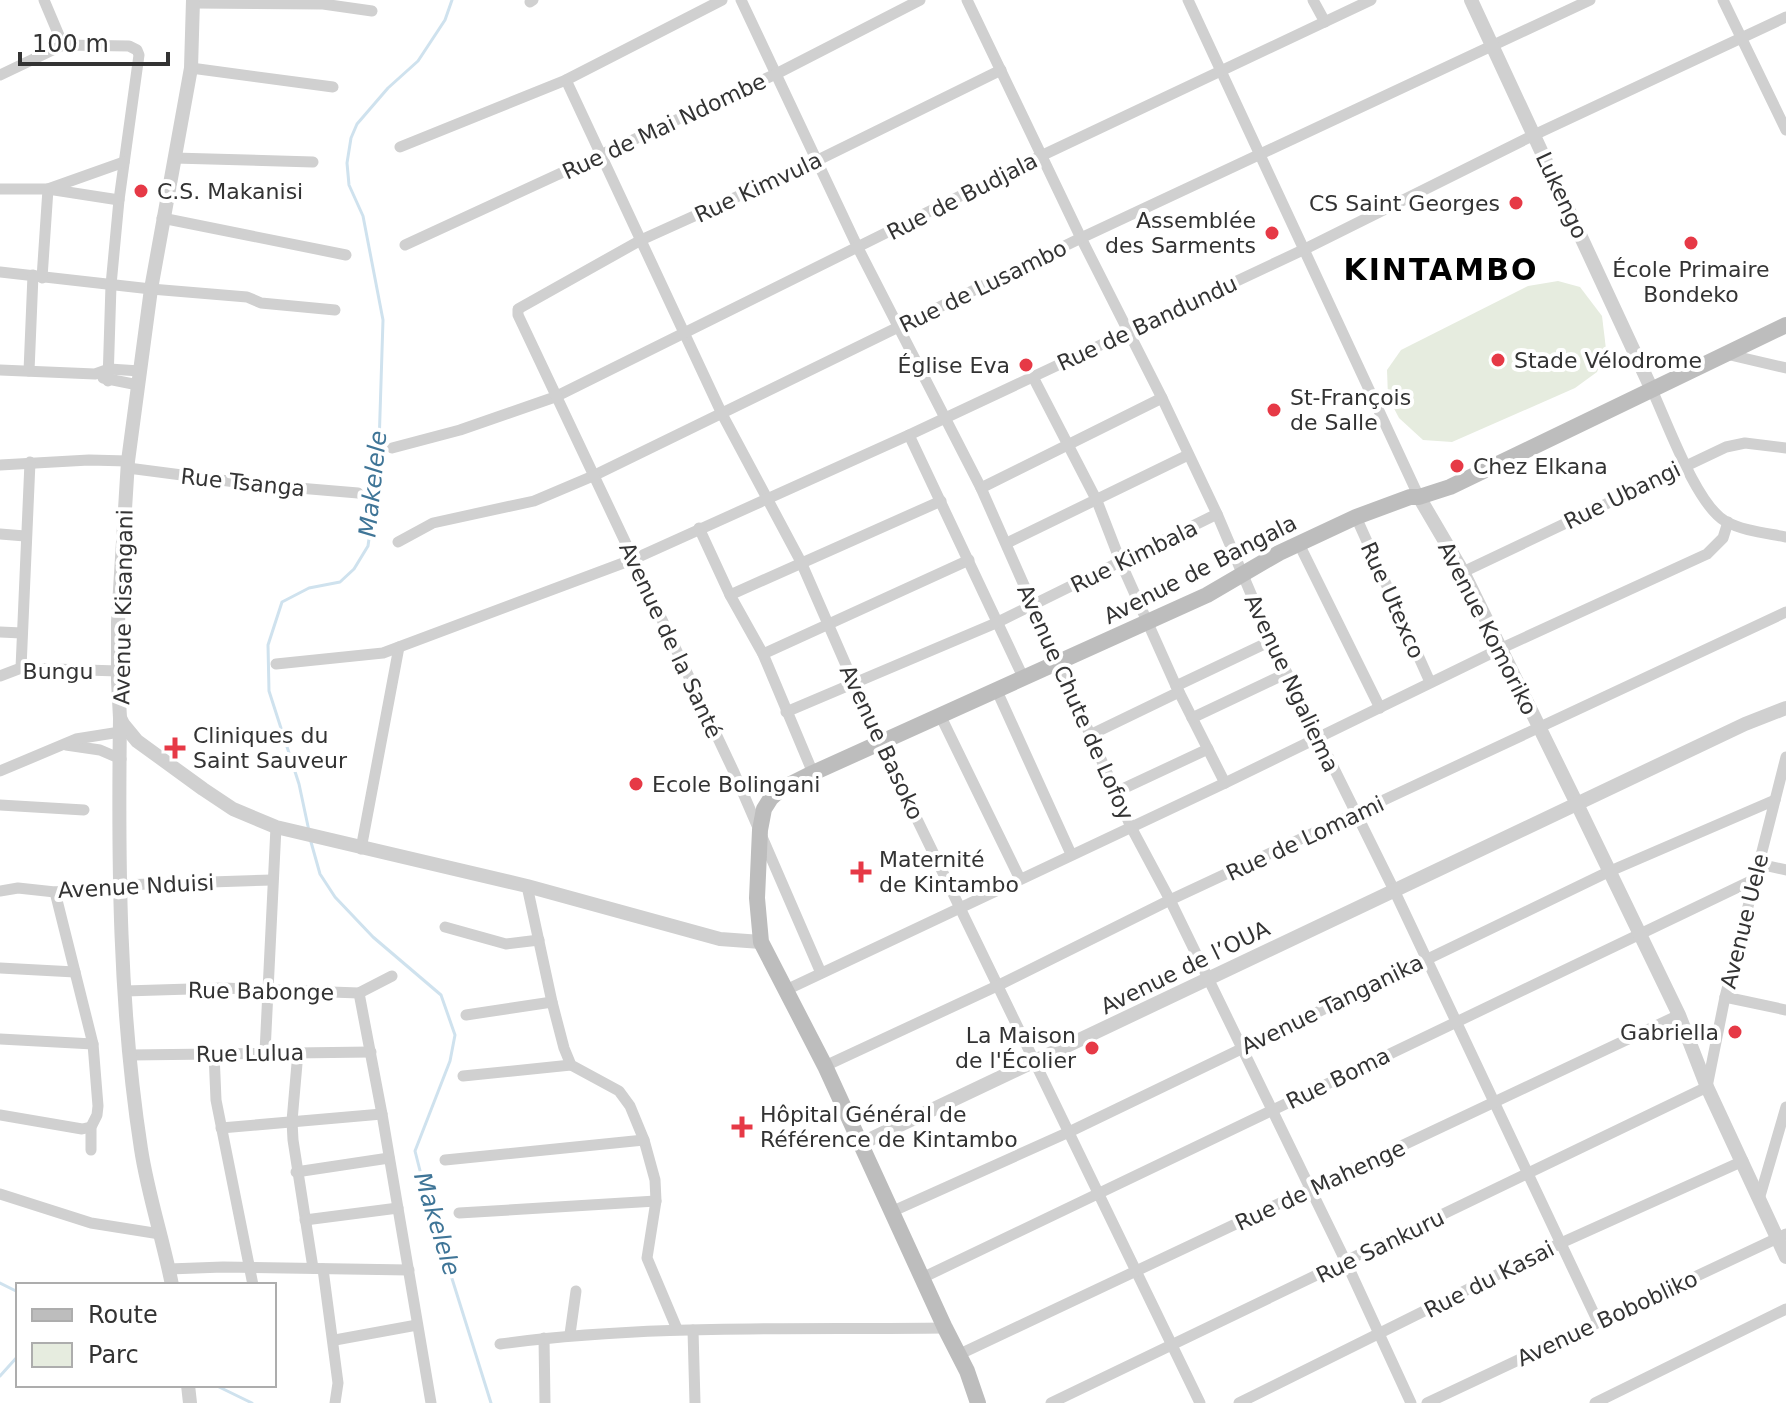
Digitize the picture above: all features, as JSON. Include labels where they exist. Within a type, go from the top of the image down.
[{"type":"main road","name":"Avenue de Bangala","points":[[761,942],[757,898],[760,830],[764,809],[781,789],[1148,622],[1356,517],[1410,497],[1450,487],[1786,325]]},
{"type":"main road","points":[[761,942],[825,1066],[945,1328],[960,1354],[978,1403]]},
{"type":"street","points":[[44,0],[63,45]]},
{"type":"street","points":[[400,147],[566,80],[722,0]]},
{"type":"street","name":"Avenue Chute de Lofoy","points":[[741,0],[858,248],[981,488],[1131,827],[1209,980],[1411,1403]]},
{"type":"street","name":"Rue de Mai Ndombe","points":[[405,245],[778,73],[920,0]]},
{"type":"street","name":"Avenue Ngaliema","points":[[967,0],[1162,398],[1217,514],[1271,641],[1394,890],[1598,1322]]},
{"type":"street","name":"Avenue Komoriko","points":[[1188,0],[1419,497],[1463,572],[1502,648],[1679,1015],[1707,1087],[1782,1235],[1786,1257]]},
{"type":"street","points":[[1313,0],[1325,22]]},
{"type":"street","name":"Rue de Budjala","points":[[392,448],[460,430],[555,397],[1043,155],[1371,0]]},
{"type":"street","name":"Lukengo","points":[[1471,0],[1652,390]]},
{"type":"street","name":"Rue de Lusambo","points":[[398,542],[433,523],[523,504],[593,476],[1081,238],[1590,0]]},
{"type":"street","points":[[1723,0],[1786,129]]},
{"type":"street","points":[[194,1],[323,4],[372,11]]},
{"type":"street","name":"Avenue Kisangani","points":[[194,1],[191,68],[162,218],[128,465],[118,622],[120,725],[137,741],[233,809],[276,827],[527,886],[720,939],[761,942]]},
{"type":"street","name":"Rue de Bandundu","points":[[276,664],[360,657],[399,647],[634,559],[1033,377],[1786,17]]},
{"type":"street","points":[[0,75],[63,45],[129,46],[137,50],[140,61],[119,200],[111,285],[108,375]]},
{"type":"street","points":[[191,68],[333,87]]},
{"type":"street","name":"Rue Kimvula","points":[[518,309],[641,240],[816,161],[1001,70]]},
{"type":"street","name":"Avenue Basoko","points":[[566,80],[722,414],[801,562],[880,743],[1200,1403]]},
{"type":"street","points":[[174,158],[313,162]]},
{"type":"street","points":[[48,189],[124,162]]},
{"type":"street","points":[[0,189],[48,189],[119,200]]},
{"type":"street","points":[[29,371],[48,189]]},
{"type":"street","points":[[162,218],[346,255]]},
{"type":"street","points":[[0,272],[247,297],[261,303],[335,310]]},
{"type":"street","name":"Avenue de la Santé","points":[[518,309],[555,397],[760,830],[821,973]]},
{"type":"street","points":[[1726,354],[1786,368]]},
{"type":"street","points":[[0,370],[139,378]]},
{"type":"street","points":[[1033,377],[1097,501],[1121,563],[1178,689],[1225,783]]},
{"type":"street","points":[[1652,390],[1709,508],[1728,522],[1786,537]]},
{"type":"street","points":[[981,488],[1162,398]]},
{"type":"street","points":[[909,435],[1024,679]]},
{"type":"street","name":"Rue Ubangi","points":[[1463,572],[1686,464],[1735,444],[1786,448]]},
{"type":"street","points":[[1007,543],[1188,455]]},
{"type":"street","points":[[21,668],[30,462]]},
{"type":"street","name":"Rue Tsanga","points":[[0,465],[30,462],[128,465],[251,484],[358,493]]},
{"type":"street","points":[[730,595],[941,501]]},
{"type":"street","name":"Rue Kimbala","points":[[786,712],[996,623],[1217,514]]},
{"type":"street","name":"Rue Utexco","points":[[1356,517],[1430,682]]},
{"type":"street","points":[[786,990],[1225,783],[1430,682],[1707,554],[1723,538],[1728,522]]},
{"type":"street","points":[[699,528],[730,595],[763,654],[813,773]]},
{"type":"street","points":[[0,534],[25,536]]},
{"type":"street","points":[[1299,544],[1380,708]]},
{"type":"street","points":[[763,654],[969,560]]},
{"type":"street","name":"Rue de Lomami","points":[[825,1066],[997,986],[1170,900],[1786,612]]},
{"type":"street","points":[[0,632],[22,633]]},
{"type":"street","points":[[1090,735],[1271,641]]},
{"type":"street","points":[[361,849],[399,647]]},
{"type":"street","name":"Bungu","points":[[0,676],[21,668],[118,671]]},
{"type":"street","points":[[1192,718],[1287,673]]},
{"type":"street","points":[[997,691],[1071,854]]},
{"type":"street","name":"Avenue de l’OUA","points":[[860,1144],[1745,724],[1786,708]]},
{"type":"street","points":[[940,715],[1020,879]]},
{"type":"street","points":[[0,771],[62,744],[120,725],[120,885],[130,1055],[141,1149],[172,1283]]},
{"type":"street","points":[[62,744],[100,750],[121,759]]},
{"type":"street","points":[[1116,792],[1208,749]]},
{"type":"street","name":"Avenue Uele","points":[[1707,1087],[1725,997],[1786,757]]},
{"type":"street","name":"Avenue Tanganika","points":[[891,1212],[1069,1132],[1608,872],[1775,800]]},
{"type":"street","points":[[0,805],[84,810]]},
{"type":"street","points":[[265,1052],[276,827]]},
{"type":"street","points":[[1759,864],[1786,870]]},
{"type":"street","name":"Rue Boma","points":[[922,1278],[1755,879]]},
{"type":"street","name":"Avenue Nduisi","points":[[0,891],[18,888],[55,892],[120,885],[272,880]]},
{"type":"street","points":[[527,886],[552,1002],[571,1065]]},
{"type":"street","points":[[55,892],[93,1044],[98,1106],[91,1127],[91,1150]]},
{"type":"street","points":[[445,927],[506,944],[539,940]]},
{"type":"street","points":[[0,968],[75,972]]},
{"type":"street","name":"Rue Babonge","points":[[125,991],[223,988],[359,993],[392,976]]},
{"type":"street","points":[[359,993],[431,1403]]},
{"type":"street","points":[[1725,997],[1786,1010]]},
{"type":"street","points":[[466,1015],[552,1002]]},
{"type":"street","name":"Rue de Mahenge","points":[[960,1354],[1679,1015]]},
{"type":"street","points":[[0,1039],[93,1044]]},
{"type":"street","points":[[298,1052],[292,1121],[296,1172],[335,1340],[338,1383],[335,1403]]},
{"type":"street","name":"Rue Lulua","points":[[130,1055],[371,1052]]},
{"type":"street","points":[[214,1053],[215,1091],[221,1128],[253,1283]]},
{"type":"street","points":[[463,1076],[571,1065],[619,1091],[630,1106],[644,1140],[655,1180],[656,1201],[647,1258],[677,1329]]},
{"type":"street","name":"Rue Sankuru","points":[[1051,1403],[1707,1087]]},
{"type":"street","points":[[1760,1196],[1786,1107]]},
{"type":"street","points":[[221,1128],[382,1114]]},
{"type":"street","points":[[0,1115],[82,1129],[91,1127]]},
{"type":"street","points":[[445,1160],[644,1140]]},
{"type":"street","points":[[296,1172],[389,1158]]},
{"type":"street","name":"Rue du Kasai","points":[[1239,1403],[1561,1243],[1743,1161]]},
{"type":"street","points":[[0,1194],[105,1227],[160,1234]]},
{"type":"street","points":[[459,1213],[656,1201]]},
{"type":"street","points":[[305,1220],[398,1208]]},
{"type":"street","name":"Avenue Bobobliko","points":[[1427,1403],[1782,1235]]},
{"type":"street","points":[[169,1269],[409,1270]]},
{"type":"street","points":[[570,1334],[576,1291]]},
{"type":"street","points":[[1595,1403],[1786,1309]]},
{"type":"street","points":[[335,1340],[417,1325]]},
{"type":"street","points":[[500,1344],[570,1334],[677,1329],[945,1328]]},
{"type":"street","points":[[693,1330],[695,1403]]},
{"type":"street","points":[[544,1338],[545,1403]]},
{"type":"green space","name":"Stade Vélodrome","points":[[1558,281],[1580,287],[1602,316],[1606,349],[1597,372],[1575,388],[1452,442],[1423,440],[1399,418],[1388,397],[1387,370],[1401,350],[1528,286]]},
{"type":"waterway","name":"Makelele","points":[[309,831],[299,784],[269,691],[268,645],[282,602],[309,588],[340,582],[354,569],[368,546],[378,477],[383,320],[363,216],[349,185],[347,163],[351,138],[357,124],[388,88],[418,61],[445,20],[452,0]]},
{"type":"waterway","name":"Makelele","points":[[311,842],[320,874],[335,897],[373,937],[441,995],[455,1035],[450,1061],[415,1151],[491,1403]]},
{"type":"waterway","points":[[0,1283],[16,1291]]},
{"type":"waterway","points":[[0,1376],[16,1358]]},
{"type":"waterway","points":[[219,1387],[252,1403]]},
{"type":"place","name":"C.S. Makanisi","points":[[141,191]]},
{"type":"place","name":"CS Saint Georges","points":[[1516,203]]},
{"type":"place","name":"Assemblée des Sarments","points":[[1272,233]]},
{"type":"place","name":"École Primaire Bondeko","points":[[1691,243]]},
{"type":"place","name":"Stade Vélodrome","points":[[1498,360]]},
{"type":"place","name":"Église Eva","points":[[1026,365]]},
{"type":"place","name":"St-François de Salle","points":[[1274,410]]},
{"type":"place","name":"Chez Elkana","points":[[1457,466]]},
{"type":"place","name":"Cliniques du Saint Sauveur","points":[[175,748]]},
{"type":"place","name":"Ecole Bolingani","points":[[636,784]]},
{"type":"place","name":"Maternité de Kintambo","points":[[861,872]]},
{"type":"place","name":"Gabriella","points":[[1735,1032]]},
{"type":"place","name":"La Maison de l'Écolier","points":[[1092,1048]]},
{"type":"place","name":"Hôpital Général de Référence de Kintambo","points":[[742,1127]]},
{"type":"district","name":"KINTAMBO","points":[[1441,270]]}]
